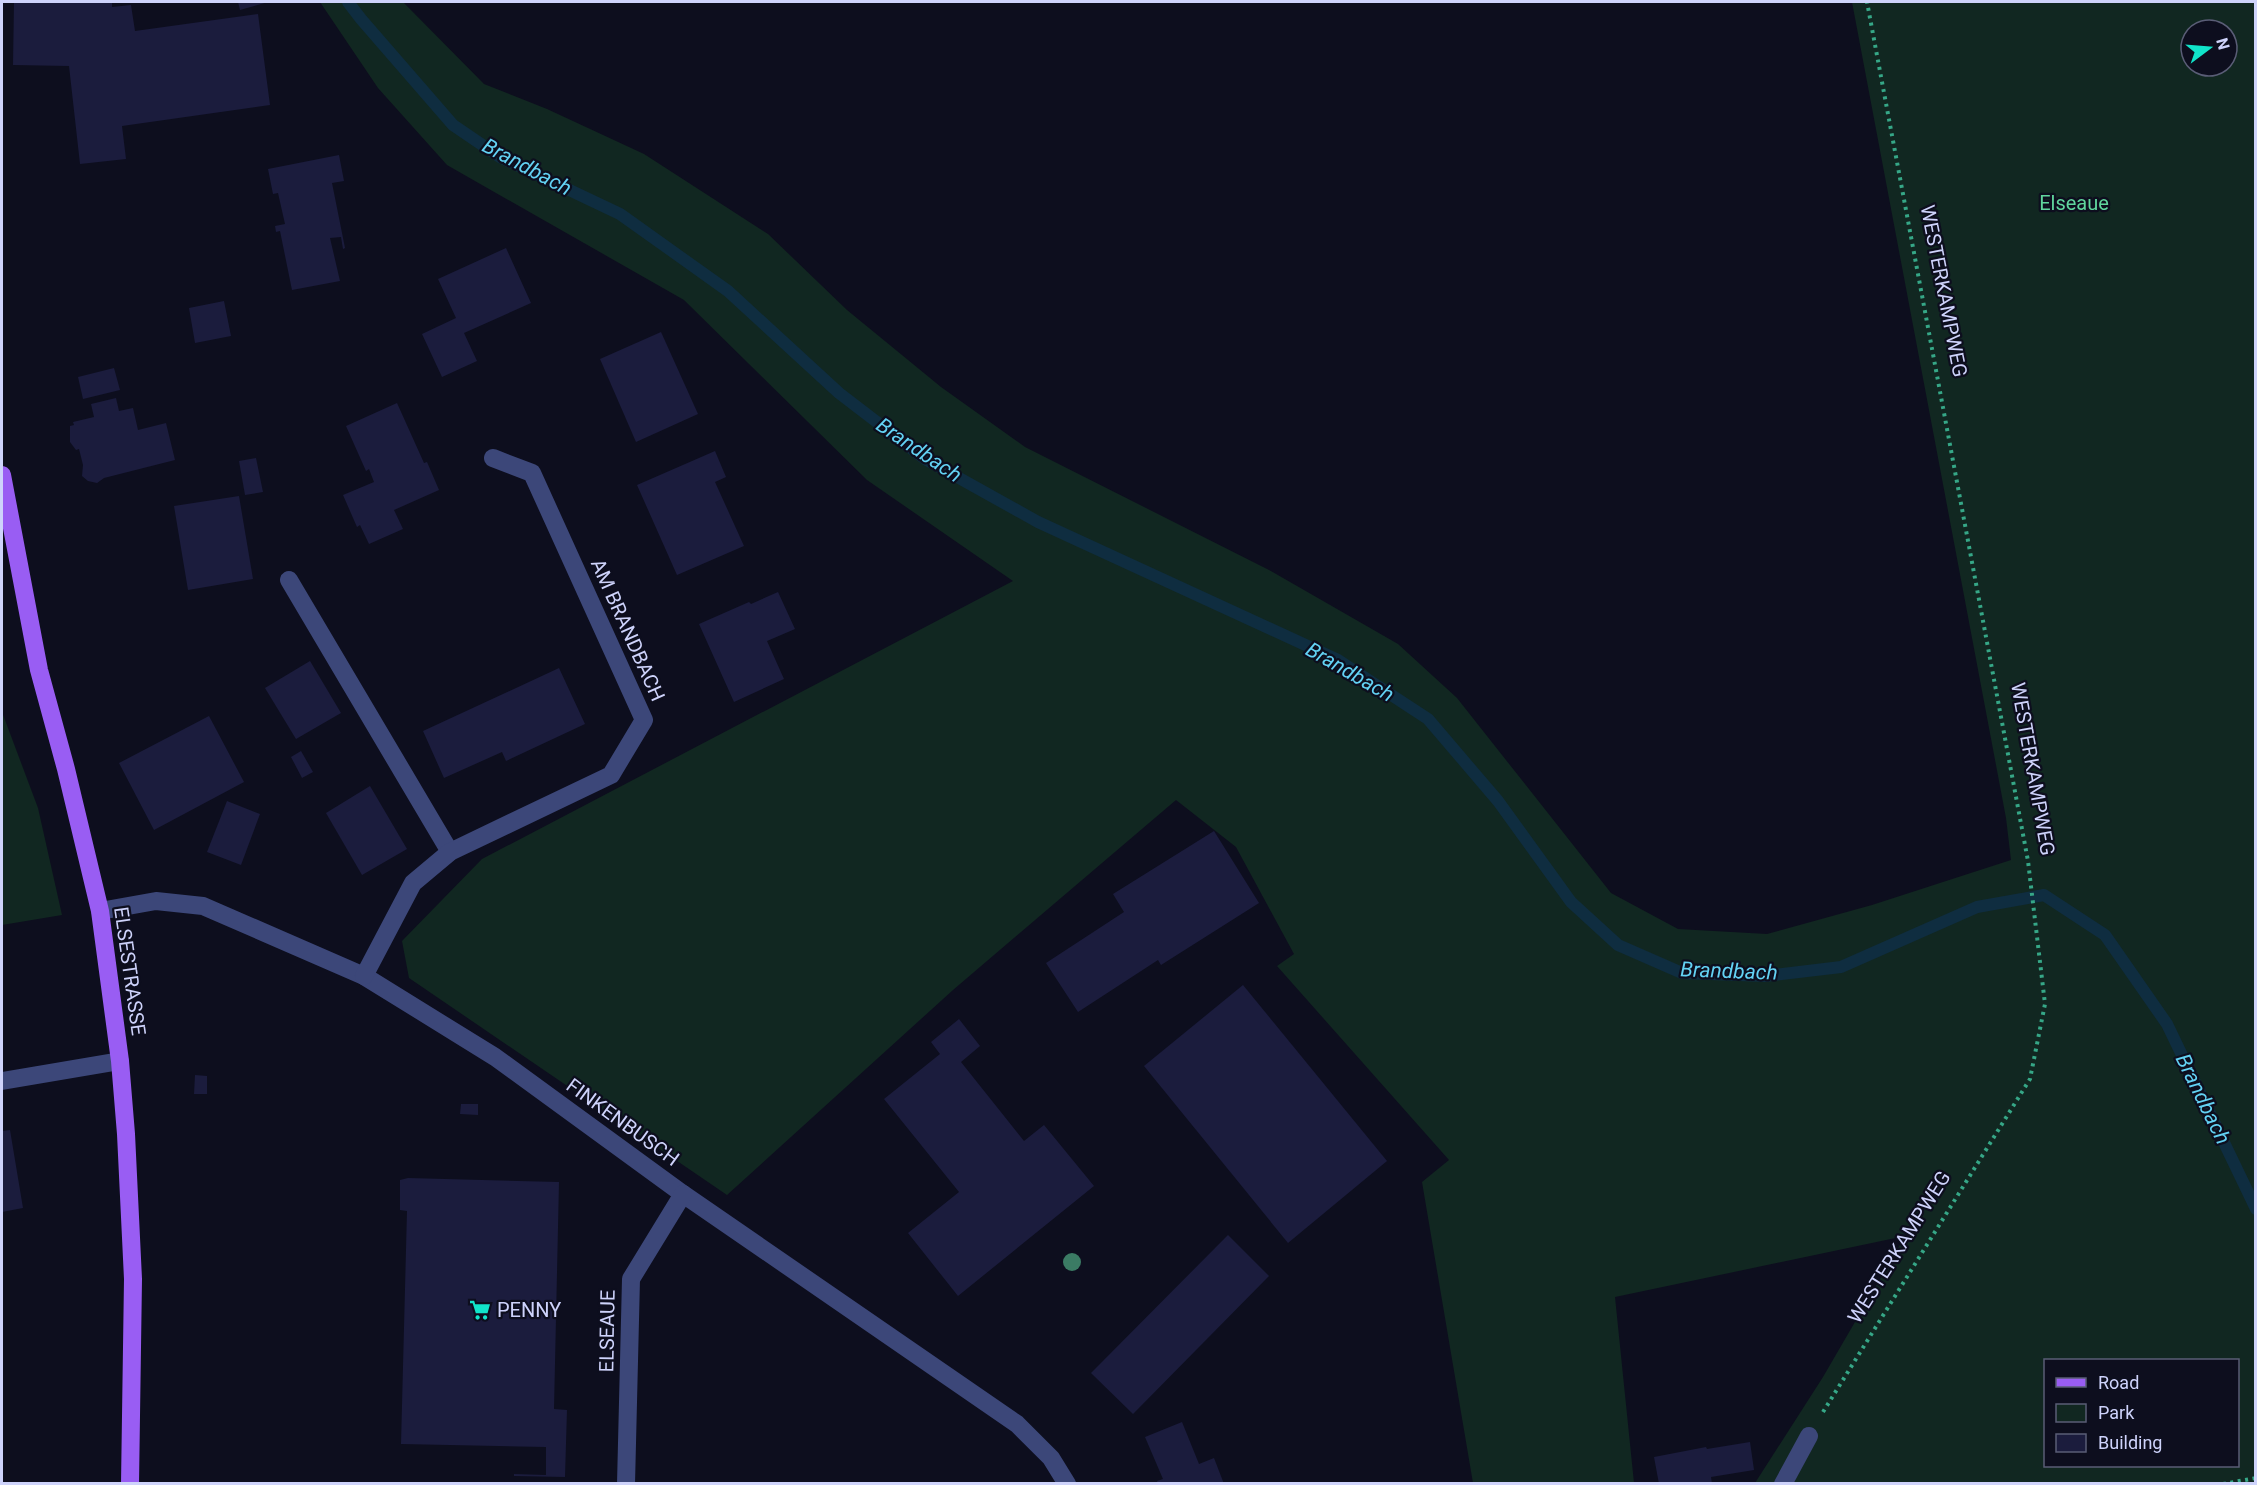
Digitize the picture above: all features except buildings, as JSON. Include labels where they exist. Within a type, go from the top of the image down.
[{"type":"main road","name":"ELSESTRASSE","points":[[2,475],[39,670],[66,769],[100,911],[120,1061],[133,1268],[130,1484]]},
{"type":"street","name":"AM BRANDBACH","points":[[364,976],[413,883],[450,852],[611,775],[644,720],[532,473],[493,458]]},
{"type":"street","points":[[289,580],[450,852]]},
{"type":"street","name":"FINKENBUSCH","points":[[100,911],[156,901],[203,906],[364,976],[495,1057],[683,1194],[1017,1424],[1051,1458],[1067,1484]]},
{"type":"street","points":[[2,1081],[120,1061]]},
{"type":"street","name":"ELSEAUE","points":[[626,1484],[631,1279],[683,1194]]},
{"type":"street","points":[[1783,1484],[1809,1436]]},
{"type":"path","name":"WESTERKAMPWEG","points":[[1809,1436],[2030,1080],[2045,1004],[2028,861],[1867,2]]},
{"type":"path","points":[[2223,1484],[2256,1478]]},
{"type":"green space","name":"Elseaue","points":[[320,2],[403,2],[484,84],[547,109],[644,154],[768,234],[847,310],[941,387],[1025,447],[1269,570],[1398,644],[1457,698],[1611,893],[1678,929],[1767,934],[1872,905],[2011,860],[2006,818],[1852,2],[2255,2],[2255,1483],[1755,1483],[1823,1377],[1905,1236],[1615,1297],[1634,1483],[1473,1483],[1422,1182],[1449,1160],[1277,966],[1294,954],[1236,847],[1176,800],[953,990],[727,1195],[409,978],[402,941],[482,859],[1013,581],[867,480],[684,300],[447,165],[378,88]]},
{"type":"green space","points":[[2,712],[38,808],[62,915],[2,925]]},
{"type":"waterway","name":"Brandbach","points":[[348,2],[453,125],[500,157],[620,214],[728,291],[839,393],[925,459],[1038,522],[1338,660],[1428,719],[1498,801],[1571,902],[1618,945],[1682,973],[1766,976],[1841,967],[1977,907],[2044,895],[2105,935],[2167,1024],[2256,1209]]},
{"type":"place","name":"PENNY","points":[[480,1310]]}]
